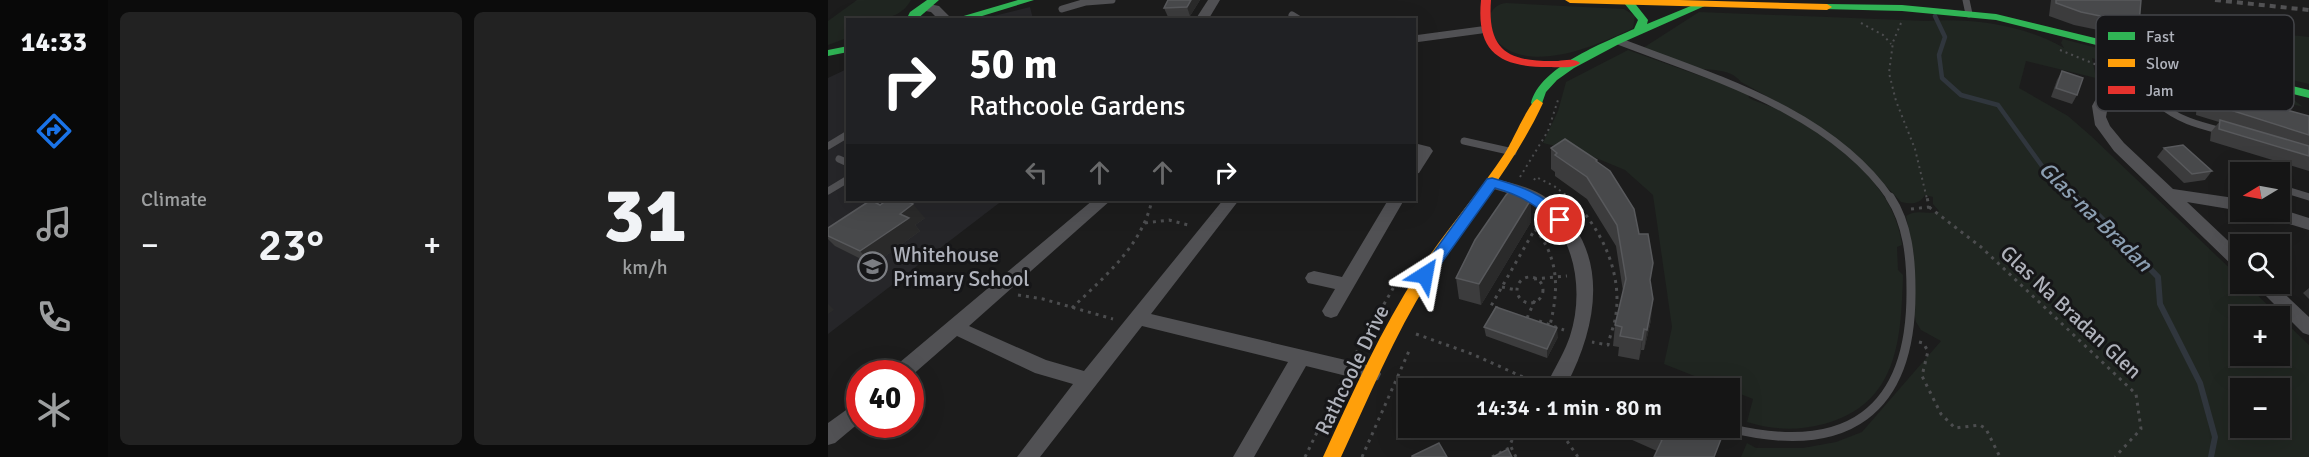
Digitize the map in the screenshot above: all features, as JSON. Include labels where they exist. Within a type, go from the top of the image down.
[{"type":"street","points":[[962,18],[1029,0]]},
{"type":"street","points":[[1202,18],[1215,0]]},
{"type":"street","points":[[1486,0],[1481,16],[1481,30],[1491,45],[1524,62],[1547,65],[1575,63]]},
{"type":"street","points":[[1570,0],[1702,5],[1762,3],[1935,10],[2019,22],[2096,41]]},
{"type":"street","points":[[1629,2],[1643,20],[1639,31]]},
{"type":"street","points":[[1524,62],[1542,89],[1575,63],[1639,31],[1702,5]]},
{"type":"street","points":[[901,18],[921,8],[935,9],[944,18]]},
{"type":"street","points":[[830,52],[846,45]]},
{"type":"street","points":[[830,52],[846,49]]},
{"type":"street","name":"Rathcoole Drive","points":[[1332,457],[1371,374],[1425,275],[1513,152],[1529,122],[1542,89]]},
{"type":"street","points":[[2294,90],[2309,94]]},
{"type":"street","points":[[2099,111],[2098,116],[2106,132],[2230,252]]},
{"type":"street","points":[[1416,148],[1425,150],[1416,166]]},
{"type":"street","points":[[1492,183],[1513,189],[1547,207],[1560,220],[1574,241],[1586,274],[1587,306],[1580,334],[1568,365],[1556,378]]},
{"type":"street","points":[[2169,194],[2230,203]]},
{"type":"street","points":[[916,360],[1101,201]]},
{"type":"street","points":[[1027,457],[1230,201]]},
{"type":"street","points":[[1331,311],[1395,201]]},
{"type":"street","points":[[2290,218],[2309,224]]},
{"type":"street","points":[[1314,278],[1346,285]]},
{"type":"street","points":[[2273,294],[2309,328]]},
{"type":"street","points":[[1135,322],[1371,374]]},
{"type":"street","points":[[954,327],[1042,367],[1088,380]]},
{"type":"street","points":[[1243,457],[1301,358]]},
{"type":"street","points":[[828,436],[846,421]]},
{"type":"lane","points":[[1062,9],[1086,2],[1112,0]]},
{"type":"lane","points":[[1966,0],[1969,14]]},
{"type":"lane","points":[[1292,15],[1297,18]]},
{"type":"lane","points":[[1416,39],[1481,30]]},
{"type":"lane","points":[[1618,41],[1745,89],[1800,119],[1847,154],[1885,189],[1900,210],[1910,279],[1909,340],[1890,392],[1861,424],[1825,435],[1773,439],[1740,431]]},
{"type":"lane","points":[[2167,111],[2181,120],[2235,135]]},
{"type":"lane","points":[[828,146],[846,135]]},
{"type":"lane","points":[[1464,141],[1513,152]]},
{"type":"lane","points":[[839,159],[846,162]]},
{"type":"lane","points":[[828,191],[846,180]]},
{"type":"lane","points":[[2290,191],[2309,197]]},
{"type":"path","points":[[1900,210],[1929,207],[1916,149],[1888,80],[1891,44],[1902,8]]},
{"type":"path","points":[[1859,15],[1861,24],[1883,35],[1891,44]]},
{"type":"path","points":[[2055,43],[2062,52],[2096,62]]},
{"type":"path","points":[[1513,189],[1548,131],[1560,94]]},
{"type":"path","points":[[1072,308],[1112,268],[1145,222],[1152,201]]},
{"type":"path","points":[[1500,309],[1491,306],[1547,207]]},
{"type":"path","name":"Glas Na Bradan Glen","points":[[1929,207],[1980,247],[2136,394],[2141,429],[2115,457]]},
{"type":"path","points":[[1145,222],[1165,219],[1181,220],[1204,233]]},
{"type":"path","points":[[1535,229],[1551,251],[1557,276],[1557,298],[1550,325]]},
{"type":"path","points":[[1305,457],[1386,296],[1403,272]]},
{"type":"path","points":[[1533,279],[1539,281],[1544,288],[1543,295],[1535,300],[1523,300],[1517,295],[1516,290],[1521,281],[1533,279],[1557,276]]},
{"type":"path","points":[[1502,287],[1516,290]]},
{"type":"path","points":[[996,292],[1043,299],[1135,322]]},
{"type":"path","points":[[1527,318],[1535,300]]},
{"type":"path","points":[[1518,315],[1580,334]]},
{"type":"path","points":[[1362,457],[1422,324]]},
{"type":"path","points":[[1416,334],[1472,354],[1518,378]]},
{"type":"path","points":[[1909,340],[1926,346],[1928,351],[1922,376],[1947,422],[1955,428],[1980,425],[1986,429],[2000,457]]},
{"type":"path","points":[[1492,457],[1511,447],[1514,438]]},
{"type":"path","points":[[1565,438],[1578,457]]},
{"type":"path","points":[[1511,447],[1516,457]]},
{"type":"shaded area","points":[[857,0],[911,0],[899,13],[886,18],[846,18],[846,38],[828,45],[828,21]]},
{"type":"shaded area","points":[[1506,3],[1624,9],[1635,16],[1633,28],[1597,44],[1555,56],[1534,57],[1515,53],[1499,43],[1487,26],[1495,8]]},
{"type":"shaded area","points":[[1030,7],[1033,18],[986,18]]},
{"type":"shaded area","points":[[1699,12],[1980,22],[2032,34],[2064,48],[2061,43],[2063,39],[2096,48],[2096,59],[2092,58],[2096,78],[2026,61],[2019,88],[2068,116],[2230,269],[2230,294],[2256,294],[2269,306],[2230,306],[2230,366],[2290,366],[2290,327],[2309,345],[2309,457],[1741,457],[1747,443],[1756,448],[1803,448],[1836,442],[1862,432],[1941,341],[1921,330],[1916,322],[1913,307],[1914,255],[1906,216],[1939,211],[1933,204],[1933,197],[1925,195],[1920,201],[1914,203],[1901,202],[1869,168],[1801,115],[1741,82],[1732,74],[1690,67],[1643,48]]},
{"type":"shaded area","points":[[2294,35],[2309,37],[2309,84],[2294,80]]},
{"type":"shaded area","points":[[1628,50],[1748,93],[1749,98],[1779,110],[1822,136],[1859,166],[1887,202],[1897,223],[1902,245],[1897,247],[1898,270],[1903,275],[1897,345],[1881,385],[1867,401],[1849,415],[1824,424],[1785,429],[1757,425],[1747,422],[1753,399],[1740,394],[1740,378],[1700,378],[1664,364],[1672,327],[1653,195],[1625,170],[1584,153],[1543,143],[1558,111],[1566,82]]},
{"type":"shaded area","name":"Whitehouse Primary School","points":[[846,69],[846,201],[1002,201],[828,334],[828,78]]},
{"type":"building","points":[[1168,0],[1191,0],[1187,7],[1164,8]]},
{"type":"building","points":[[2056,0],[2141,0],[2140,15],[2096,15],[2056,3]]},
{"type":"building","points":[[2062,71],[2083,78],[2077,95],[2056,88]]},
{"type":"building","points":[[2233,111],[2291,111],[2309,116],[2309,135]]},
{"type":"building","points":[[2220,120],[2309,146],[2309,156],[2219,129]]},
{"type":"building","points":[[1565,139],[1610,171],[1634,209],[1639,234],[1648,234],[1653,263],[1650,280],[1653,299],[1647,330],[1644,329],[1642,340],[1620,336],[1622,327],[1615,325],[1626,279],[1617,225],[1587,177],[1555,155],[1557,153],[1551,148]]},
{"type":"building","points":[[2183,145],[2212,171],[2192,174],[2164,148]]},
{"type":"building","points":[[1512,189],[1530,194],[1526,200],[1530,201],[1479,284],[1456,278],[1475,240]]},
{"type":"building","points":[[869,201],[880,205],[886,201],[906,201],[913,204],[900,214],[909,218],[860,251],[828,236],[828,228]]},
{"type":"building","points":[[1496,307],[1557,328],[1547,349],[1484,327]]},
{"type":"building","points":[[1657,438],[1721,439],[1714,457],[1654,457],[1662,440]]},
{"type":"building","points":[[1439,443],[1447,457],[1412,457],[1412,456]]},
{"type":"building","points":[[1508,449],[1512,457],[1493,457]]},
{"type":"waterway","name":"Glas-na-Bradan","points":[[1935,16],[1945,37],[1939,55],[1942,78],[1961,95],[1998,105],[2050,177],[2077,199]]},
{"type":"waterway","name":"Glas-na-Bradan","points":[[2076,197],[2099,216],[2158,277],[2160,304],[2200,383],[2215,437],[2211,457]]},
{"type":"railway","points":[[2215,0],[2309,10]]},
{"type":"traffic: fast","points":[[912,18],[914,14],[934,0]]},
{"type":"traffic: fast","points":[[962,18],[1029,0]]},
{"type":"traffic: fast","points":[[1629,3],[1643,20],[1639,31]]},
{"type":"traffic: fast","points":[[1537,103],[1542,90],[1553,78],[1570,66],[1640,30],[1702,5]]},
{"type":"traffic: fast","points":[[1827,7],[1902,8],[1996,17],[2096,42]]},
{"type":"traffic: fast","points":[[828,53],[846,49]]},
{"type":"traffic: fast","points":[[2294,90],[2309,94]]},
{"type":"traffic: slow","points":[[1570,0],[1827,7]]},
{"type":"traffic: slow","points":[[1332,457],[1387,341],[1412,296],[1425,274],[1514,149],[1537,103]]},
{"type":"traffic: jam","points":[[1486,0],[1484,21],[1488,37],[1496,49],[1507,57],[1539,64],[1575,63]]},
{"type":"place","name":"Whitehouse Primary School","points":[[872,267]]},
{"type":"route","points":[[1425,275],[1492,183],[1521,191],[1542,202],[1560,220]]}]
